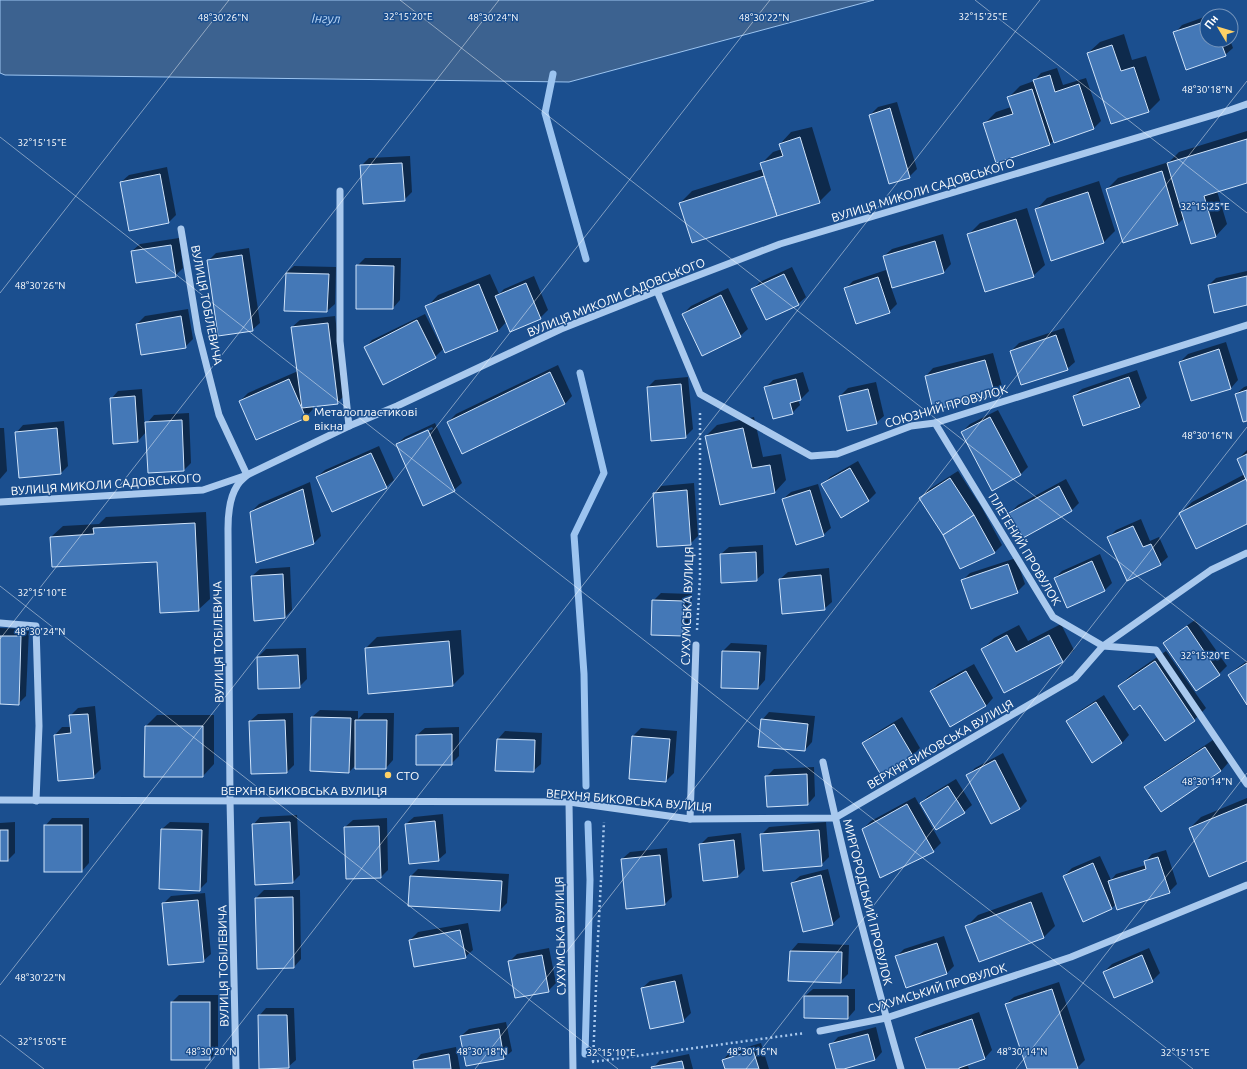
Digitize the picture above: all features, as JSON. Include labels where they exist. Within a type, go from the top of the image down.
[{"type":"street","name":"ВУЛИЦЯ МИКОЛИ САДОВСЬКОГО","points":[[0,502],[203,490],[247,475],[349,426],[397,406],[561,330],[656,291],[780,244],[1247,104]]},
{"type":"street","points":[[340,191],[340,341],[349,426]]},
{"type":"street","name":"ВУЛИЦЯ ТОБІЛЕВИЧА","points":[[181,229],[198,332],[220,415],[247,475],[237,486],[228,511],[230,800],[236,1069]]},
{"type":"street","points":[[656,291],[700,394]]},
{"type":"street","name":"СОЮЗНИЙ ПРОВУЛОК","points":[[700,394],[811,456],[837,454],[911,426],[935,423],[1247,325]]},
{"type":"street","name":"ПЛЕТЕНИЙ ПРОВУЛОК","points":[[935,423],[1054,617],[1103,646],[1156,650],[1247,784]]},
{"type":"street","name":"ВЕРХНЯ БИКОВСЬКА ВУЛИЦЯ","points":[[0,800],[569,802],[690,819],[835,818],[1075,678],[1103,646],[1211,570],[1247,553]]},
{"type":"street","points":[[0,623],[36,626],[39,726],[36,801]]},
{"type":"street","name":"СУХУМСЬКА ВУЛИЦЯ","points":[[690,819],[696,645]]},
{"type":"street","name":"МИРГОРОДСЬКИЙ ПРОВУЛОК","points":[[823,762],[835,818],[886,1018],[901,1069]]},
{"type":"street","name":"СУХУМСЬКА ВУЛИЦЯ","points":[[569,802],[572,1067]]},
{"type":"street","name":"СУХУМСЬКИЙ ПРОВУЛОК","points":[[820,1031],[886,1018],[1071,958],[1247,886]]},
{"type":"path","name":"СУХУМСЬКА ВУЛИЦЯ","points":[[696,645],[700,577],[700,394]]},
{"type":"path","points":[[593,1062],[605,807]]},
{"type":"path","points":[[572,1067],[593,1062],[820,1031]]},
{"type":"water","name":"Інгул","points":[[0,0],[874,0],[569,82],[5,75],[0,73]]},
{"type":"building","points":[[1199,24],[1199,48],[1223,48],[1226,56],[1186,70],[1173,32]]},
{"type":"building","points":[[1112,45],[1121,71],[1134,67],[1149,112],[1111,124],[1087,53]]},
{"type":"building","points":[[1050,75],[1055,92],[1079,84],[1094,129],[1054,143],[1033,80]]},
{"type":"building","points":[[1032,89],[1050,145],[996,163],[983,123],[1013,114],[1007,97]]},
{"type":"building","points":[[890,108],[910,178],[889,184],[869,115]]},
{"type":"building","points":[[800,137],[820,203],[777,216],[760,163],[783,156],[779,144]]},
{"type":"building","points":[[1247,139],[1247,183],[1204,196],[1216,237],[1191,244],[1167,163]]},
{"type":"building","points":[[402,163],[405,201],[363,204],[360,165]]},
{"type":"building","points":[[1162,171],[1178,225],[1123,243],[1106,189]]},
{"type":"building","points":[[160,174],[169,223],[129,231],[120,182]]},
{"type":"building","points":[[764,176],[777,216],[692,243],[679,203]]},
{"type":"building","points":[[1088,192],[1104,243],[1051,261],[1035,209]]},
{"type":"building","points":[[1016,219],[1034,277],[985,292],[967,234]]},
{"type":"building","points":[[935,241],[944,273],[892,288],[883,256]]},
{"type":"building","points":[[171,245],[176,277],[136,283],[131,251]]},
{"type":"building","points":[[242,255],[253,331],[218,336],[207,260]]},
{"type":"building","points":[[356,265],[394,266],[393,309],[356,309]]},
{"type":"building","points":[[286,273],[329,274],[327,312],[284,311]]},
{"type":"building","points":[[784,274],[799,305],[766,320],[751,289]]},
{"type":"building","points":[[1247,276],[1247,305],[1214,313],[1208,285]]},
{"type":"building","points":[[878,277],[890,313],[856,324],[844,288]]},
{"type":"building","points":[[526,283],[541,319],[510,332],[495,296]]},
{"type":"building","points":[[479,284],[498,331],[445,353],[425,306]]},
{"type":"building","points":[[721,295],[741,337],[702,356],[682,314]]},
{"type":"building","points":[[181,316],[186,348],[141,355],[136,324]]},
{"type":"building","points":[[417,320],[436,358],[383,385],[364,347]]},
{"type":"building","points":[[328,323],[338,404],[302,408],[291,327]]},
{"type":"building","points":[[1056,335],[1068,370],[1021,385],[1010,351]]},
{"type":"building","points":[[1219,349],[1231,389],[1191,401],[1179,362]]},
{"type":"building","points":[[985,360],[995,395],[933,410],[925,376]]},
{"type":"building","points":[[550,372],[565,404],[462,454],[447,422]]},
{"type":"building","points":[[1129,377],[1140,407],[1083,426],[1073,396]]},
{"type":"building","points":[[289,379],[306,418],[256,440],[239,401]]},
{"type":"building","points":[[796,379],[801,400],[790,403],[793,414],[773,419],[764,387]]},
{"type":"building","points":[[681,384],[686,438],[651,441],[647,387]]},
{"type":"building","points":[[868,389],[877,424],[847,431],[839,396]]},
{"type":"building","points":[[1247,390],[1247,421],[1243,422],[1235,394]]},
{"type":"building","points":[[135,396],[138,442],[113,444],[110,398]]},
{"type":"building","points":[[990,417],[1021,475],[992,491],[961,432]]},
{"type":"building","points":[[182,420],[184,471],[148,473],[145,422]]},
{"type":"building","points":[[57,428],[61,474],[19,478],[15,432]]},
{"type":"building","points":[[743,428],[752,468],[770,465],[775,493],[720,505],[705,436]]},
{"type":"building","points":[[428,430],[455,491],[423,506],[396,444]]},
{"type":"building","points":[[371,453],[387,488],[332,512],[316,477]]},
{"type":"building","points":[[1247,454],[1247,482],[1237,459]]},
{"type":"building","points":[[850,468],[869,501],[841,518],[821,484]]},
{"type":"building","points":[[950,478],[974,515],[943,535],[919,498]]},
{"type":"building","points":[[1246,479],[1247,524],[1196,549],[1179,513]]},
{"type":"building","points":[[1059,486],[1072,511],[1023,538],[1009,513]]},
{"type":"building","points":[[303,489],[314,544],[256,563],[250,512]]},
{"type":"building","points":[[687,490],[691,545],[657,547],[653,493]]},
{"type":"building","points":[[810,490],[824,536],[796,545],[782,499]]},
{"type":"building","points":[[974,515],[995,553],[960,569],[943,535]]},
{"type":"building","points":[[195,523],[199,611],[160,613],[157,562],[52,567],[50,537],[94,534],[93,528]]},
{"type":"building","points":[[1133,526],[1143,547],[1151,544],[1161,565],[1127,581],[1107,537]]},
{"type":"building","points":[[756,552],[757,581],[721,583],[720,554]]},
{"type":"building","points":[[1092,561],[1105,591],[1067,608],[1054,578]]},
{"type":"building","points":[[1008,564],[1018,593],[971,609],[961,580]]},
{"type":"building","points":[[283,574],[285,618],[254,621],[251,576]]},
{"type":"building","points":[[821,575],[825,610],[782,614],[779,579]]},
{"type":"building","points":[[652,600],[684,601],[683,636],[651,635]]},
{"type":"building","points":[[1187,626],[1220,675],[1196,691],[1163,643]]},
{"type":"building","points":[[1007,635],[1016,652],[1049,635],[1063,662],[1004,693],[981,649]]},
{"type":"building","points":[[0,636],[21,636],[19,705],[0,704]]},
{"type":"building","points":[[449,641],[453,686],[368,694],[365,648]]},
{"type":"building","points":[[722,651],[760,652],[758,689],[721,688]]},
{"type":"building","points":[[298,655],[300,688],[258,689],[257,657]]},
{"type":"building","points":[[1155,661],[1195,721],[1165,741],[1140,705],[1134,710],[1118,686]]},
{"type":"building","points":[[1247,663],[1247,705],[1228,675]]},
{"type":"building","points":[[966,671],[986,706],[950,727],[930,691]]},
{"type":"building","points":[[1096,702],[1122,743],[1092,763],[1066,721]]},
{"type":"building","points":[[88,714],[94,778],[58,781],[54,735],[71,733],[69,715]]},
{"type":"building","points":[[311,717],[351,718],[349,773],[310,771]]},
{"type":"building","points":[[761,719],[808,724],[805,751],[758,747]]},
{"type":"building","points":[[285,720],[287,773],[251,774],[249,721]]},
{"type":"building","points":[[355,720],[387,720],[386,769],[355,769]]},
{"type":"building","points":[[894,724],[913,756],[881,775],[862,743]]},
{"type":"building","points":[[145,726],[203,726],[203,777],[144,777]]},
{"type":"building","points":[[452,734],[452,765],[416,765],[416,735]]},
{"type":"building","points":[[632,736],[670,739],[666,782],[629,779]]},
{"type":"building","points":[[497,739],[535,740],[534,772],[495,771]]},
{"type":"building","points":[[1205,747],[1221,771],[1161,812],[1144,787]]},
{"type":"building","points":[[995,760],[1020,809],[991,824],[966,775]]},
{"type":"building","points":[[807,774],[808,805],[767,807],[765,776]]},
{"type":"building","points":[[948,786],[965,813],[936,830],[920,803]]},
{"type":"building","points":[[907,804],[934,852],[880,878],[862,829]]},
{"type":"building","points":[[1247,804],[1247,861],[1209,877],[1189,828]]},
{"type":"building","points":[[435,821],[439,861],[409,864],[405,824]]},
{"type":"building","points":[[290,822],[293,883],[255,885],[252,824]]},
{"type":"building","points":[[44,825],[82,825],[82,872],[44,872]]},
{"type":"building","points":[[379,826],[381,878],[346,879],[344,827]]},
{"type":"building","points":[[161,829],[202,830],[200,891],[159,889]]},
{"type":"building","points":[[0,830],[8,830],[8,861],[0,861]]},
{"type":"building","points":[[819,830],[822,866],[763,871],[760,834]]},
{"type":"building","points":[[734,840],[738,877],[703,881],[699,844]]},
{"type":"building","points":[[660,855],[665,905],[626,909],[621,859]]},
{"type":"building","points":[[1158,857],[1170,893],[1117,910],[1108,881],[1146,869],[1144,861]]},
{"type":"building","points":[[1093,863],[1112,909],[1083,922],[1063,876]]},
{"type":"building","points":[[821,875],[833,925],[803,932],[791,883]]},
{"type":"building","points":[[410,876],[502,881],[500,911],[408,906]]},
{"type":"building","points":[[293,897],[294,968],[257,969],[255,898]]},
{"type":"building","points":[[198,900],[204,962],[168,965],[162,903]]},
{"type":"building","points":[[1031,902],[1044,938],[979,962],[965,926]]},
{"type":"building","points":[[460,930],[466,958],[414,967],[409,940]]},
{"type":"building","points":[[937,943],[947,974],[906,988],[895,956]]},
{"type":"building","points":[[790,951],[842,952],[841,983],[788,981]]},
{"type":"building","points":[[542,955],[549,992],[515,998],[508,961]]},
{"type":"building","points":[[1142,955],[1153,982],[1114,998],[1103,972]]},
{"type":"building","points":[[675,981],[684,1022],[650,1029],[641,988]]},
{"type":"building","points":[[1052,989],[1078,1069],[1027,1069],[1005,1004]]},
{"type":"building","points":[[804,996],[848,996],[848,1019],[804,1018]]},
{"type":"building","points":[[171,1002],[210,1002],[210,1060],[171,1060]]},
{"type":"building","points":[[258,1015],[287,1015],[289,1068],[259,1069]]},
{"type":"building","points":[[972,1019],[985,1059],[959,1069],[926,1069],[915,1038]]},
{"type":"building","points":[[499,1029],[504,1059],[466,1066],[460,1036]]},
{"type":"building","points":[[868,1034],[875,1060],[844,1069],[836,1069],[829,1044]]},
{"type":"building","points":[[753,1050],[759,1069],[725,1069],[722,1060]]},
{"type":"building","points":[[449,1054],[451,1069],[414,1069],[413,1061]]},
{"type":"building","points":[[682,1061],[684,1069],[652,1069],[651,1067]]},
{"type":"waterway","points":[[553,74],[545,113],[586,259]]},
{"type":"waterway","points":[[580,373],[604,473],[574,535],[584,674],[586,786]]},
{"type":"waterway","points":[[585,1054],[590,880],[588,824]]},
{"type":"place","name":"Металопластикові вікна","points":[[306,418]]},
{"type":"place","name":"СТО","points":[[388,775]]}]
